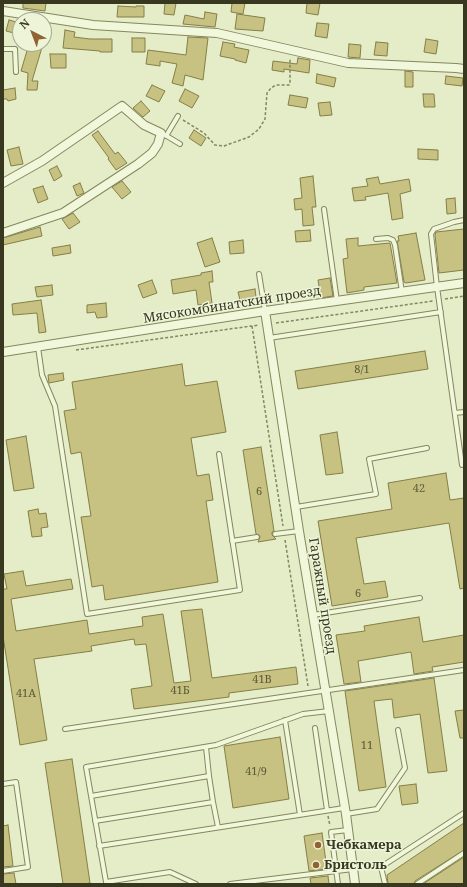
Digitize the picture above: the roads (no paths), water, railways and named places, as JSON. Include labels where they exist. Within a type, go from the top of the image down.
[{"type":"street","points":[[3,11],[93,25],[217,33],[348,63],[456,68],[464,70]]},
{"type":"street","points":[[3,182],[42,161],[122,106],[144,125],[164,134],[152,153],[138,164],[63,213],[3,233]]},
{"type":"street","name":"Мясокомбинатский проезд","points":[[3,352],[265,311],[464,283]]},
{"type":"street","name":"Гаражный проезд","points":[[265,311],[295,507],[348,830],[355,884]]},
{"type":"lane","points":[[3,49],[15,49],[16,72]]},
{"type":"lane","points":[[178,116],[164,134],[180,144]]},
{"type":"lane","points":[[324,209],[337,301]]},
{"type":"lane","points":[[462,465],[431,234],[434,229],[464,220]]},
{"type":"lane","points":[[376,239],[388,238],[393,240],[402,292]]},
{"type":"lane","points":[[259,274],[265,311]]},
{"type":"lane","points":[[269,338],[441,312]]},
{"type":"lane","points":[[38,347],[42,375],[55,406],[87,614],[240,590],[219,454]]},
{"type":"lane","points":[[455,413],[464,412]]},
{"type":"lane","points":[[295,507],[376,494],[369,459],[427,448]]},
{"type":"lane","points":[[275,534],[299,531]]},
{"type":"lane","points":[[232,541],[257,537]]},
{"type":"lane","points":[[313,615],[420,598]]},
{"type":"lane","points":[[65,729],[464,670]]},
{"type":"lane","points":[[196,884],[170,872],[106,882],[86,767],[216,745],[303,714],[329,711]]},
{"type":"lane","points":[[285,720],[300,815]]},
{"type":"lane","points":[[315,728],[327,810]]},
{"type":"lane","points":[[100,846],[327,810],[345,811],[377,809],[405,768],[398,730]]},
{"type":"lane","points":[[206,746],[209,776],[218,827]]},
{"type":"lane","points":[[91,796],[209,776]]},
{"type":"lane","points":[[3,784],[16,782],[28,867],[3,871]]},
{"type":"lane","points":[[95,821],[213,802]]},
{"type":"lane","points":[[385,884],[381,867],[464,812]]},
{"type":"lane","points":[[338,884],[331,832],[348,830]]},
{"type":"lane","points":[[417,884],[464,852]]},
{"type":"lane","points":[[230,884],[353,868]]},
{"type":"place","name":"Чебкамера","points":[[318,845]]},
{"type":"place","name":"Бристоль","points":[[316,865]]}]
